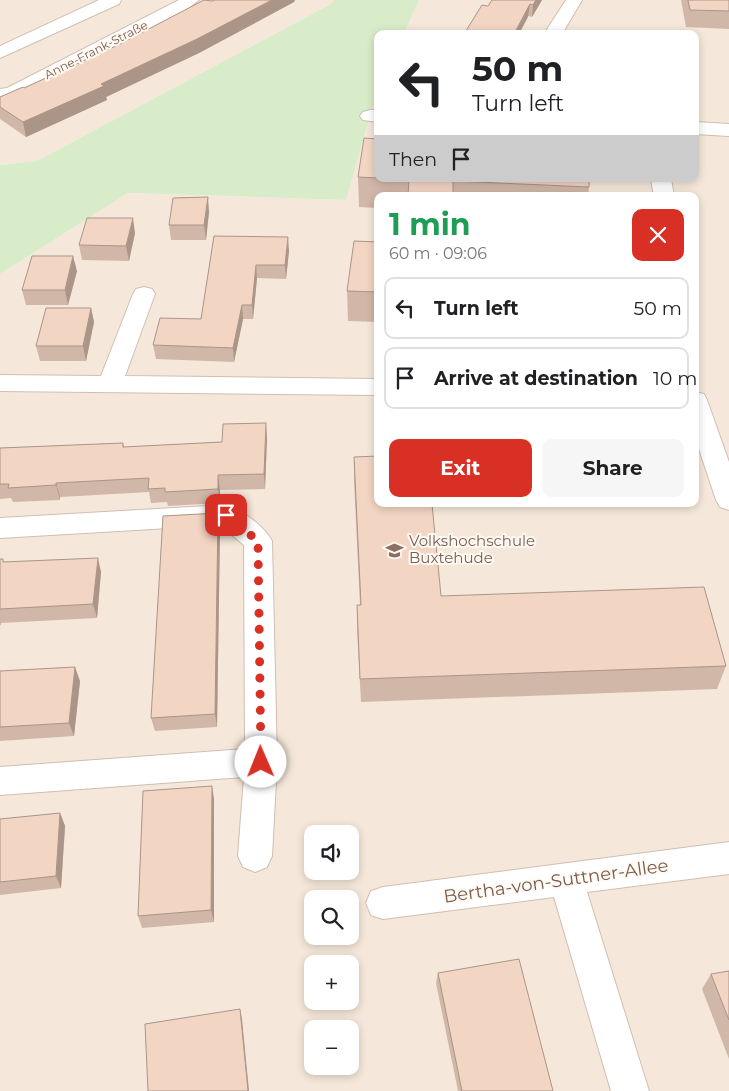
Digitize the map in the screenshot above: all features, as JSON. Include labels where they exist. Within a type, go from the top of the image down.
[{"type":"street","points":[[0,53],[113,0]]},
{"type":"street","name":"Anne-Frank-Straße","points":[[0,95],[12,93],[172,12],[191,0]]},
{"type":"street","points":[[555,30],[574,0]]},
{"type":"street","points":[[699,128],[729,130]]},
{"type":"street","points":[[110,385],[144,294]]},
{"type":"street","points":[[0,383],[374,387]]},
{"type":"street","points":[[699,412],[729,500]]},
{"type":"street","points":[[0,528],[226,515],[258,541],[261,762],[255,856]]},
{"type":"street","points":[[0,781],[261,762]]},
{"type":"street","name":"Bertha-von-Suttner-Allee","points":[[383,904],[729,858]]},
{"type":"street","points":[[566,880],[630,1091]]},
{"type":"shaded area","points":[[0,0],[333,0],[331,4],[37,161],[0,165]]},
{"type":"shaded area","points":[[419,0],[729,0],[729,1091],[0,1091],[0,274],[128,193],[345,200],[374,105],[374,182],[699,182],[699,30],[406,30]]},
{"type":"green space","points":[[333,0],[419,0],[406,30],[374,30],[374,105],[346,200],[128,193],[0,274],[0,165],[37,161],[331,4]]},
{"type":"building","points":[[204,0],[272,0],[197,39],[101,84],[104,86],[23,122],[0,107],[0,97],[118,45]]},
{"type":"building","points":[[492,0],[536,0],[533,5],[530,4],[516,30],[466,30],[482,5],[488,6]]},
{"type":"building","points":[[688,0],[729,0],[729,11],[690,10]]},
{"type":"building","points":[[364,138],[374,139],[374,178],[358,177]]},
{"type":"building","points":[[409,182],[453,182],[453,192],[408,192]]},
{"type":"building","points":[[476,182],[589,182],[589,187]]},
{"type":"building","points":[[208,197],[204,225],[169,225],[173,198]]},
{"type":"building","points":[[87,218],[133,218],[126,246],[79,245]]},
{"type":"building","points":[[214,236],[288,237],[285,265],[256,265],[252,305],[242,305],[233,348],[153,345],[160,318],[201,319]]},
{"type":"building","points":[[354,241],[374,242],[374,292],[347,291]]},
{"type":"building","points":[[32,256],[73,256],[65,290],[22,290]]},
{"type":"building","points":[[46,308],[91,308],[83,346],[36,346]]},
{"type":"building","points":[[266,423],[264,474],[218,475],[218,489],[165,492],[165,488],[148,489],[149,478],[56,483],[56,485],[8,488],[9,484],[0,484],[0,448],[123,443],[123,447],[222,442],[223,424]]},
{"type":"building","name":"Volkshochschule Buxtehude","points":[[374,456],[374,507],[432,507],[441,596],[704,587],[726,666],[360,679],[357,605],[361,605],[354,457]]},
{"type":"building","points":[[218,513],[215,714],[151,718],[163,516]]},
{"type":"building","points":[[98,558],[93,604],[0,609],[0,559],[3,559],[3,562]]},
{"type":"building","points":[[75,667],[69,723],[0,727],[0,671]]},
{"type":"building","points":[[212,786],[211,910],[138,916],[143,791]]},
{"type":"building","points":[[60,813],[56,876],[0,882],[0,819]]},
{"type":"building","points":[[519,959],[553,1091],[462,1091],[438,973]]},
{"type":"building","points":[[729,971],[729,1020],[711,974]]},
{"type":"building","points":[[240,1009],[248,1091],[148,1091],[145,1024]]},
{"type":"place","name":"Volkshochschule Buxtehude","points":[[395,550]]},
{"type":"route","points":[[226,515],[258,541],[261,762]]}]
